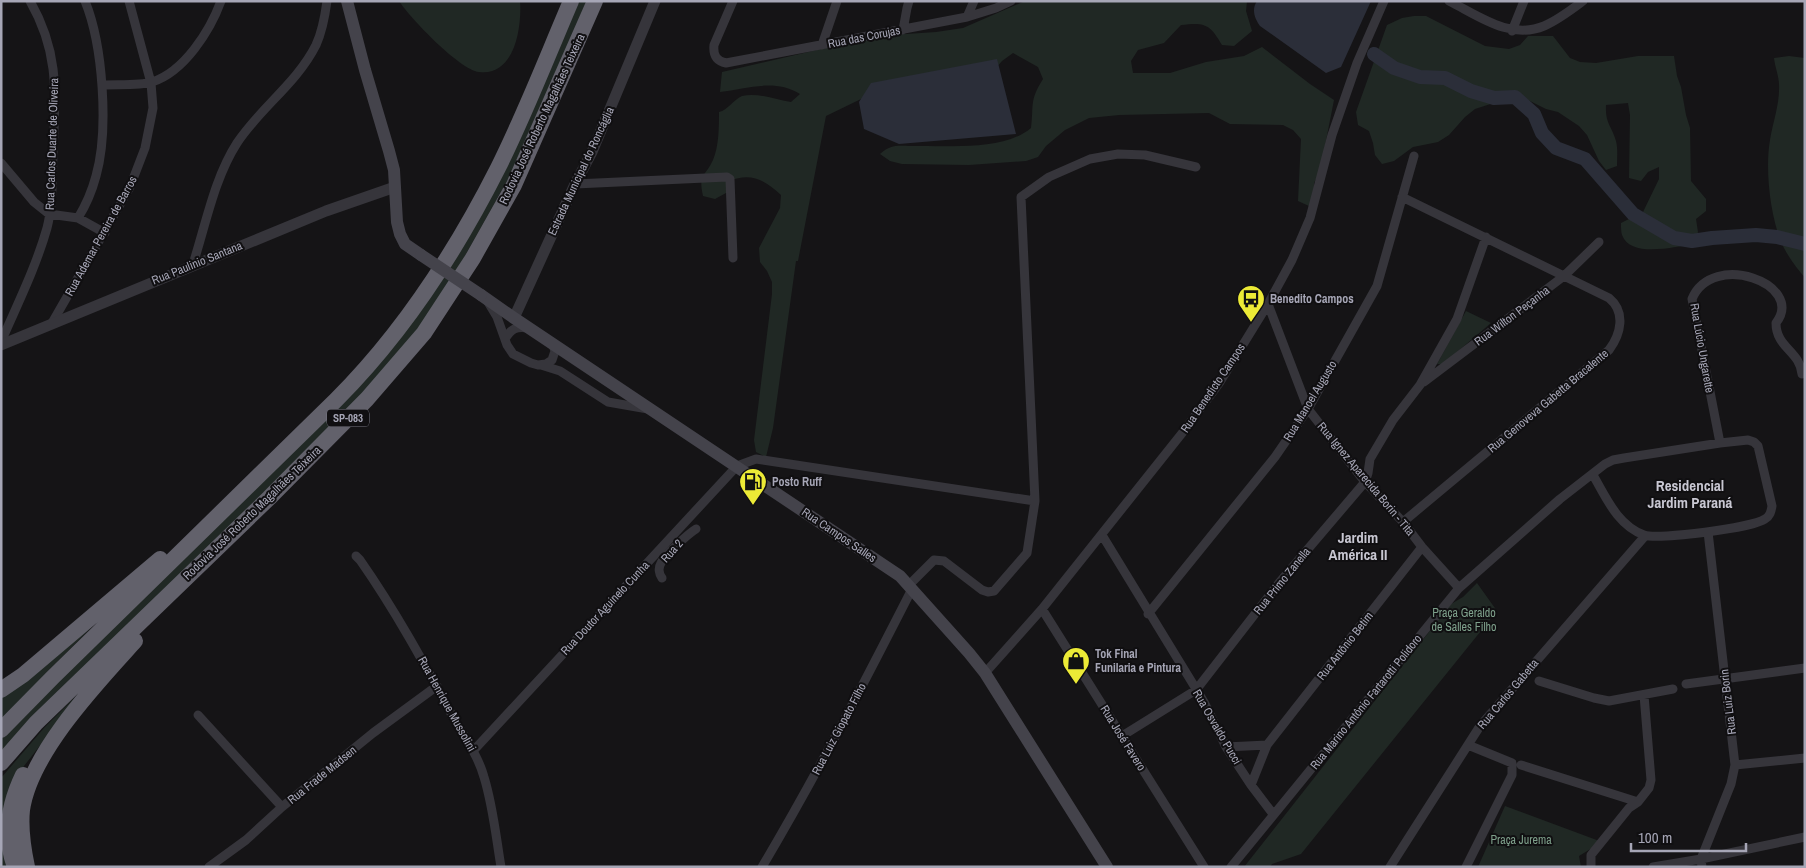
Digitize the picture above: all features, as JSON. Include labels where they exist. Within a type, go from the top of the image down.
[{"type":"highway","name":"Rodovia José Roberto Magalhães Teixeira","points":[[1,730],[137,594],[251,485],[368,366],[394,336],[431,284],[477,207],[498,167],[571,1]]},
{"type":"highway","name":"Rodovia José Roberto Magalhães Teixeira","points":[[1,763],[36,723],[268,498],[387,377],[424,333],[473,258],[514,185],[595,1]]},
{"type":"highway","points":[[1,690],[23,675],[142,573],[251,485]]},
{"type":"highway","points":[[15,867],[9,831],[11,804],[16,790],[32,762],[54,732],[78,705],[268,498]]},
{"type":"highway","points":[[27,867],[22,823],[23,809],[30,783],[48,750],[78,705]]},
{"type":"main road","name":"Rua Campos Salles","points":[[347,1],[365,70],[390,152],[397,222],[405,244],[900,576],[985,673],[1107,867]]},
{"type":"street","name":"Rua Carlos Duarte de Oliveira","points":[[1,343],[42,243],[52,197],[56,84],[48,40],[30,1]]},
{"type":"street","points":[[78,218],[92,188],[100,157],[102,85],[98,41],[85,1]]},
{"type":"street","name":"Rua Ademar Pereira de Barros","points":[[52,323],[130,187],[145,148],[153,108],[151,83],[129,1]]},
{"type":"street","points":[[102,85],[151,83],[169,75],[205,34],[214,19],[221,1]]},
{"type":"street","points":[[193,264],[227,159],[250,126],[309,58],[322,28],[327,1]]},
{"type":"street","name":"Estrada Municipal do Roncáglia","points":[[504,339],[575,184],[592,152],[655,1]]},
{"type":"street","name":"Rua das Corujas","points":[[733,1],[714,45],[716,58],[726,63],[967,17],[1011,1]]},
{"type":"street","points":[[822,45],[837,1]]},
{"type":"street","points":[[903,30],[906,8],[909,1]]},
{"type":"street","points":[[967,17],[974,1]]},
{"type":"street","name":"Rua Benedicto Campos","points":[[985,673],[1042,610],[1204,403],[1220,382],[1268,304],[1292,260],[1310,218],[1332,135],[1357,63],[1384,1]]},
{"type":"street","points":[[1449,1],[1501,28],[1512,31],[1534,30],[1544,26],[1583,1]]},
{"type":"street","points":[[1512,31],[1524,1]]},
{"type":"street","points":[[737,466],[756,459],[1035,501],[1021,197],[1049,177],[1090,159],[1118,154],[1145,155],[1196,167]]},
{"type":"street","name":"Rua Manoel Augusto","points":[[1148,614],[1275,457],[1308,409],[1377,286],[1414,156]]},
{"type":"street","points":[[1,163],[34,202],[49,214],[78,218],[104,233]]},
{"type":"street","points":[[575,184],[727,177],[730,179],[733,258]]},
{"type":"street","name":"Rua Paulinio Santana","points":[[1,343],[326,211],[395,187]]},
{"type":"street","name":"Rua Genoveva Gabetta Bracalente","points":[[1402,197],[1609,298],[1616,304],[1620,323],[1615,342],[1602,356],[1404,522]]},
{"type":"street","name":"Rua Primo Zanella","points":[[1122,736],[1196,690],[1279,583],[1365,482],[1370,459],[1394,420],[1420,385],[1458,319],[1486,237]]},
{"type":"street","name":"Rua Wilton Peçanha","points":[[1420,385],[1564,276],[1599,242]]},
{"type":"street","name":"Rua Lúcio Ungarette","points":[[1720,442],[1692,299],[1695,292],[1706,281],[1726,274],[1736,275],[1766,281],[1777,289],[1782,297],[1784,307],[1783,316],[1776,323],[1778,336],[1802,367],[1802,374]]},
{"type":"street","points":[[482,295],[497,317],[504,339],[513,354],[531,363],[560,371],[608,402],[651,409]]},
{"type":"street","name":"Rua Ignez Aparecida Borin - Tita","points":[[1268,304],[1308,409],[1365,482],[1404,522],[1422,547],[1460,588]]},
{"type":"street","points":[[504,339],[514,329],[520,327],[529,328]]},
{"type":"street","points":[[541,365],[552,360],[555,351],[554,344]]},
{"type":"street","name":"Rua Marino Antônio Fartarotti Polidoro","points":[[1231,867],[1460,588],[1560,499],[1613,460],[1720,442],[1748,440],[1754,442],[1758,446],[1760,453],[1772,506],[1769,516],[1763,521],[1748,525],[1708,532]]},
{"type":"street","name":"Rua Doutor Aguinelo Cunha","points":[[474,750],[737,466]]},
{"type":"street","points":[[1593,475],[1615,513],[1645,536],[1708,532]]},
{"type":"street","name":"Rua Luiz Giopato Filho","points":[[762,867],[853,705],[910,587],[934,560],[938,559],[944,560],[982,590],[994,591],[1027,553],[1035,501]]},
{"type":"street","name":"Rua 2","points":[[662,578],[659,572],[660,564],[689,533],[696,529]]},
{"type":"street","name":"Rua Luiz Borin","points":[[1702,863],[1735,765],[1708,532]]},
{"type":"street","name":"Rua Osvaldo Pucci","points":[[1102,535],[1148,614],[1196,690],[1226,747],[1273,814]]},
{"type":"street","name":"Rua Carlos Gabetta","points":[[1390,867],[1480,726],[1645,536]]},
{"type":"street","name":"Rua Antônio Betim","points":[[1251,785],[1267,745],[1422,547]]},
{"type":"street","name":"Rua Henrique Mussolini","points":[[356,556],[388,599],[456,723],[474,750],[484,777],[501,867]]},
{"type":"street","name":"Rua José Favero","points":[[1042,610],[1204,867]]},
{"type":"street","points":[[1686,684],[1805,668]]},
{"type":"street","points":[[1539,682],[1609,701],[1673,689]]},
{"type":"street","name":"Rua Frade Madsen","points":[[209,867],[246,840],[282,807],[373,734],[437,686]]},
{"type":"street","points":[[1591,867],[1591,855],[1629,808],[1638,802],[1649,788],[1651,780],[1644,695]]},
{"type":"street","points":[[198,715],[282,807]]},
{"type":"street","points":[[1226,747],[1267,745]]},
{"type":"street","points":[[1468,745],[1517,764],[1638,802]]},
{"type":"street","points":[[1735,765],[1805,758]]},
{"type":"street","points":[[1466,867],[1517,764]]},
{"type":"street","points":[[1653,867],[1702,863],[1805,837]]},
{"type":"green space","points":[[399,1],[520,1],[520,23],[514,48],[501,67],[491,71],[479,72],[471,69],[436,42],[413,19]]},
{"type":"green space","points":[[576,1],[589,1],[522,154],[442,297],[389,368],[1,755],[1,737],[416,314]]},
{"type":"green space","points":[[1025,1],[1247,1],[1246,11],[1252,31],[1234,46],[1222,45],[1210,29],[1201,24],[1181,25],[1164,43],[1138,50],[1131,61],[1133,73],[1170,73],[1206,62],[1244,56],[1262,47],[1334,100],[1320,171],[1314,183],[1314,195],[1309,206],[1298,201],[1301,139],[1293,130],[1283,125],[1230,124],[1209,113],[1119,115],[1089,118],[1065,130],[1046,146],[1038,157],[1026,161],[969,165],[902,164],[890,161],[880,154],[891,147],[898,146],[974,146],[990,144],[1019,136],[1031,128],[1034,98],[1043,79],[1038,67],[1013,53],[1002,61],[991,74],[861,99],[826,116],[798,261],[796,261],[773,428],[766,457],[756,452],[754,440],[772,294],[772,282],[760,262],[759,248],[780,208],[781,195],[769,185],[757,179],[744,177],[729,181],[726,193],[715,199],[703,196],[701,183],[713,160],[716,149],[719,112],[742,96],[761,96],[791,102],[800,94],[790,89],[770,86],[720,92],[722,72],[877,36],[963,28]]},
{"type":"green space","points":[[1426,16],[1485,46],[1509,49],[1520,45],[1528,36],[1553,36],[1570,58],[1580,62],[1596,63],[1638,56],[1674,56],[1690,128],[1691,181],[1706,199],[1706,211],[1696,219],[1698,232],[1695,244],[1644,249],[1635,247],[1627,242],[1622,235],[1621,223],[1643,212],[1659,179],[1659,167],[1648,172],[1641,181],[1629,178],[1630,115],[1628,103],[1606,105],[1608,121],[1616,141],[1617,166],[1606,170],[1599,161],[1587,135],[1579,126],[1558,112],[1546,109],[1524,98],[1509,98],[1475,109],[1449,135],[1438,142],[1413,147],[1394,161],[1382,164],[1375,155],[1369,131],[1358,125],[1356,112],[1387,25],[1402,18]]},
{"type":"green space","points":[[1789,56],[1805,58],[1805,278],[1794,265],[1780,239],[1776,228],[1768,177],[1770,140],[1779,91],[1774,58]]},
{"type":"green space","points":[[1466,311],[1491,323],[1443,364],[1437,364]]},
{"type":"green space","name":"Praça Geraldo de Salles Filho","points":[[1477,583],[1497,611],[1301,854],[1272,864],[1270,867],[1244,867],[1451,604],[1463,597]]},
{"type":"green space","points":[[92,627],[49,670],[1,721],[1,694]]},
{"type":"green space","points":[[89,683],[24,766],[16,781],[10,867],[1,867],[1,778],[44,728]]},
{"type":"green space","name":"Praça Jurema","points":[[1505,806],[1602,842],[1579,856],[1581,867],[1478,867]]},
{"type":"shaded area","points":[[1257,1],[1371,1],[1341,67],[1326,73],[1260,26],[1254,14]]},
{"type":"shaded area","points":[[997,59],[1016,134],[899,144],[864,129],[859,102],[871,83]]},
{"type":"waterway","points":[[1374,54],[1394,68],[1420,77],[1445,78],[1471,91],[1494,98],[1515,97],[1534,114],[1542,133],[1556,148],[1585,159],[1633,214],[1674,238],[1692,241],[1756,235],[1777,237],[1805,244]]},
{"type":"place","name":"Benedito Campos","points":[[1251,323]]},
{"type":"place","name":"Posto Ruff","points":[[753,506]]},
{"type":"place","name":"Tok Final Funilaria e Pintura","points":[[1076,685]]},
{"type":"district","name":"Residencial Jardim Paraná","points":[[1690,494]]},
{"type":"district","name":"Jardim América II","points":[[1358,546]]}]
